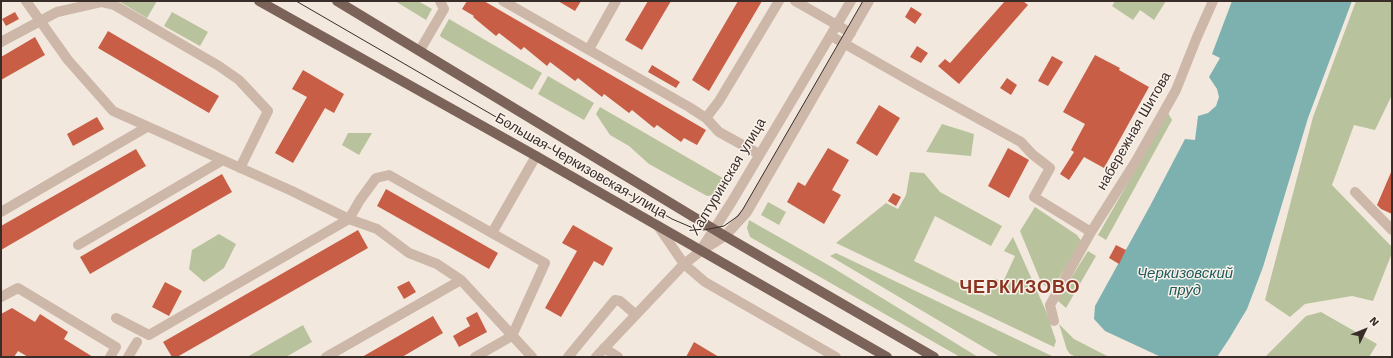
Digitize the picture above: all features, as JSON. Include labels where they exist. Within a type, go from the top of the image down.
[{"type":"main road","name":"Большая Черкизовская улица","points":[[260,1],[536,156],[887,357]]},
{"type":"main road","name":"Большая Черкизовская улица","points":[[337,1],[420,50],[714,230],[934,357]]},
{"type":"street","points":[[26,1],[68,60],[113,111],[223,160],[349,219],[377,229],[409,253],[437,264],[461,280],[532,357]]},
{"type":"street","points":[[420,50],[444,9],[440,1]]},
{"type":"street","points":[[503,1],[706,118],[719,132],[759,154]]},
{"type":"street","points":[[589,50],[616,1]]},
{"type":"street","points":[[706,118],[719,101],[779,1]]},
{"type":"street","points":[[795,1],[851,33]]},
{"type":"street","name":"Халтуринская улица","points":[[701,251],[831,36],[850,1]]},
{"type":"street","name":"Халтуринская улица","points":[[701,251],[725,236],[747,212],[869,1]]},
{"type":"street","name":"набережная Шитова","points":[[1054,321],[1050,306],[1091,232],[1136,161],[1180,81],[1212,1]]},
{"type":"street","points":[[1,42],[57,12],[101,2],[114,5],[219,66],[239,80],[268,110],[240,168]]},
{"type":"street","points":[[831,36],[1021,142],[1032,154],[1050,168],[1034,197],[1091,232]]},
{"type":"street","points":[[1,212],[147,127]]},
{"type":"street","points":[[492,233],[536,156]]},
{"type":"street","points":[[78,245],[223,160]]},
{"type":"street","points":[[116,318],[149,335],[349,219],[360,200],[376,178],[389,175],[545,263],[512,336],[476,357]]},
{"type":"street","points":[[1355,192],[1392,230]]},
{"type":"street","points":[[658,226],[684,264],[705,282],[836,357]]},
{"type":"street","points":[[596,357],[635,314],[684,264],[701,251]]},
{"type":"street","points":[[326,357],[461,280]]},
{"type":"street","points":[[1,297],[18,288],[116,347],[110,357]]},
{"type":"street","points":[[568,357],[615,300],[620,301],[635,314]]},
{"type":"street","points":[[128,357],[137,342]]},
{"type":"street","points":[[604,348],[618,357]]},
{"type":"green space","points":[[120,1],[157,1],[147,18]]},
{"type":"green space","points":[[395,1],[418,1],[432,9],[426,20]]},
{"type":"green space","points":[[1115,1],[1166,1],[1154,20],[1140,10],[1133,20],[1112,6]]},
{"type":"green space","points":[[1356,1],[1392,1],[1392,95],[1375,130],[1354,125],[1332,185],[1392,247],[1392,253],[1373,301],[1352,296],[1305,304],[1290,317],[1265,300],[1313,117]]},
{"type":"green space","points":[[172,12],[208,32],[200,46],[164,26]]},
{"type":"green space","points":[[449,19],[542,73],[532,90],[441,37],[440,35]]},
{"type":"green space","points":[[548,76],[594,103],[584,120],[538,94]]},
{"type":"green space","points":[[600,107],[728,181],[714,195],[707,196],[649,164],[629,146],[610,135],[596,114]]},
{"type":"green space","points":[[1168,113],[1172,120],[1106,240],[1098,235]]},
{"type":"green space","points":[[942,124],[974,134],[971,156],[926,152]]},
{"type":"green space","points":[[348,133],[372,133],[359,155],[342,145]]},
{"type":"green space","points":[[910,172],[924,173],[940,192],[1002,226],[991,246],[935,216],[914,261],[985,296],[994,278],[1003,282],[1015,256],[1004,251],[1013,237],[1046,311],[1056,341],[1054,347],[836,243],[886,203],[898,209],[906,195]]},
{"type":"green space","points":[[768,202],[786,212],[779,225],[761,215]]},
{"type":"green space","points":[[1035,207],[1077,235],[1082,242],[1055,284],[1049,286],[1045,286],[1041,282],[1020,231]]},
{"type":"green space","points":[[749,220],[830,266],[978,357],[960,357],[750,237],[747,228]]},
{"type":"green space","points":[[219,234],[236,244],[224,268],[204,282],[189,269],[192,250]]},
{"type":"green space","points":[[1088,251],[1096,256],[1066,308],[1057,300]]},
{"type":"green space","points":[[836,253],[1054,357],[1000,357],[830,256]]},
{"type":"green space","points":[[1321,312],[1377,344],[1369,357],[1265,357],[1306,316]]},
{"type":"green space","points":[[1059,324],[1074,339],[1109,357],[1076,357],[1070,354],[1067,350]]},
{"type":"green space","points":[[303,325],[312,342],[286,357],[247,357]]},
{"type":"water","name":"Черкизовский пруд","points":[[1232,1],[1352,1],[1308,118],[1263,267],[1247,309],[1217,357],[1161,357],[1105,331],[1094,319],[1095,306],[1185,139],[1195,140],[1198,116],[1208,113],[1216,106],[1219,97],[1217,89],[1209,77],[1220,58],[1212,54]]},
{"type":"building","points":[[467,1],[484,1],[706,130],[697,145],[684,138],[681,142],[657,125],[654,128],[632,110],[629,113],[604,94],[602,97],[578,78],[575,81],[550,62],[547,66],[524,47],[521,50],[499,33],[496,36],[473,17],[474,16],[462,9]]},
{"type":"building","points":[[558,1],[581,1],[575,11]]},
{"type":"building","points":[[648,1],[671,1],[642,50],[625,40]]},
{"type":"building","points":[[738,1],[762,1],[709,91],[692,80]]},
{"type":"building","points":[[1005,1],[1023,1],[1028,5],[959,84],[938,66],[945,59],[950,63]]},
{"type":"building","points":[[911,7],[922,14],[915,24],[905,17]]},
{"type":"building","points":[[15,12],[19,19],[6,26],[2,19]]},
{"type":"building","points":[[108,31],[219,96],[209,113],[98,48]]},
{"type":"building","points":[[35,37],[45,55],[1,80],[1,57]]},
{"type":"building","points":[[917,46],[928,53],[921,63],[910,57]]},
{"type":"building","points":[[1095,55],[1120,68],[1119,70],[1149,87],[1104,168],[1084,157],[1069,180],[1060,174],[1074,152],[1071,150],[1085,124],[1063,112]]},
{"type":"building","points":[[1052,56],[1063,62],[1048,86],[1038,81]]},
{"type":"building","points":[[652,65],[680,82],[676,88],[648,72]]},
{"type":"building","points":[[303,70],[344,94],[334,113],[325,108],[293,163],[275,153],[307,97],[292,89]]},
{"type":"building","points":[[1007,78],[1017,85],[1011,95],[1000,88]]},
{"type":"building","points":[[879,105],[900,118],[877,156],[856,143]]},
{"type":"building","points":[[97,117],[104,129],[73,146],[67,134]]},
{"type":"building","points":[[828,148],[849,160],[832,190],[841,195],[824,224],[787,202],[798,182],[805,186]]},
{"type":"building","points":[[1008,148],[1029,160],[1009,198],[988,186]]},
{"type":"building","points":[[136,149],[146,166],[1,250],[1,226]]},
{"type":"building","points":[[1392,170],[1392,214],[1381,209],[1377,205]]},
{"type":"building","points":[[222,174],[232,192],[90,274],[80,257]]},
{"type":"building","points":[[386,189],[498,253],[489,269],[377,206]]},
{"type":"building","points":[[893,193],[901,197],[896,206],[888,201]]},
{"type":"building","points":[[573,225],[613,248],[603,266],[594,261],[561,317],[545,308],[577,251],[562,243]]},
{"type":"building","points":[[358,230],[368,248],[177,357],[172,357],[163,342]]},
{"type":"building","points":[[1116,245],[1126,250],[1119,264],[1109,258]]},
{"type":"building","points":[[409,281],[416,292],[404,299],[397,287]]},
{"type":"building","points":[[165,282],[182,291],[169,316],[152,307]]},
{"type":"building","points":[[12,308],[35,322],[40,314],[68,332],[64,339],[93,357],[28,357],[18,351],[14,357],[1,357],[1,314]]},
{"type":"building","points":[[477,312],[487,332],[459,347],[453,336],[470,326],[466,318]]},
{"type":"building","points":[[433,316],[443,333],[402,357],[362,357]]},
{"type":"building","points":[[694,342],[719,357],[686,357]]},
{"type":"tram line","points":[[296,1],[672,219],[693,228],[704,230],[724,226],[738,216],[743,209],[863,1]]},
{"type":"district","name":"ЧЕРКИЗОВО","points":[[1020,288]]}]
